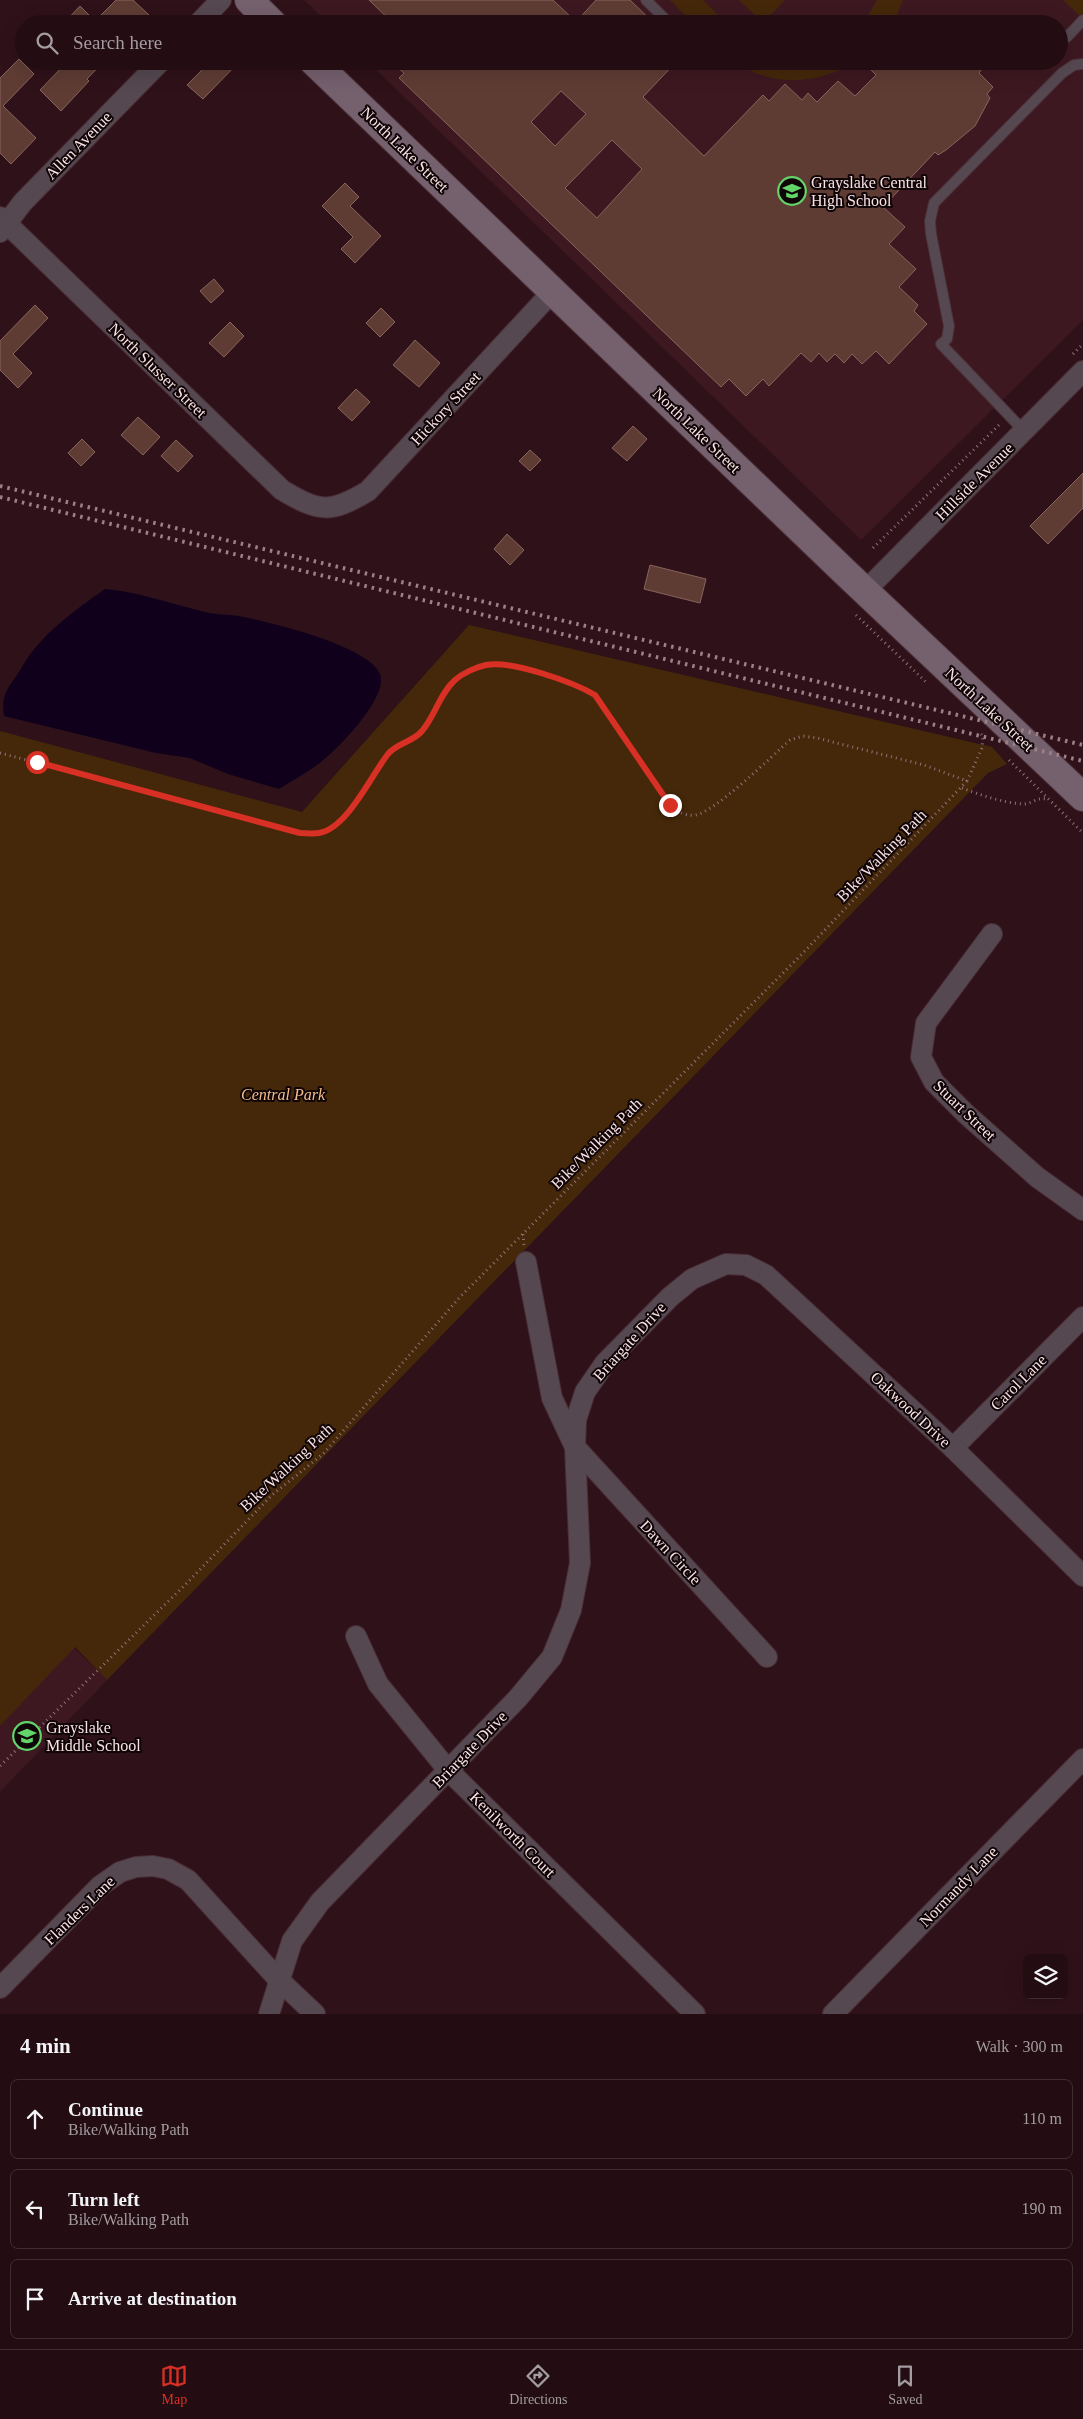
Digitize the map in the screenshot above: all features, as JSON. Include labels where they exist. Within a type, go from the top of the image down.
[{"type":"street","points":[[207,15],[221,0]]},
{"type":"street","points":[[248,0],[264,15]]},
{"type":"street","name":"Allen Avenue","points":[[2,224],[152,70]]},
{"type":"street","name":"North Lake Street","points":[[322,70],[553,291],[859,602],[1083,797]]},
{"type":"street","name":"North Slusser Street","points":[[2,224],[282,490],[308,505],[326,508]]},
{"type":"street","name":"Hickory Street","points":[[326,508],[348,503],[368,491],[553,291]]},
{"type":"street","name":"Hillside Avenue","points":[[859,602],[1024,431],[1077,364]]},
{"type":"street","name":"Stuart Street","points":[[992,934],[926,1023],[921,1057],[934,1082],[966,1114],[1037,1177],[1083,1210]]},
{"type":"street","name":"Briargate Drive","points":[[526,1262],[552,1398],[575,1447]]},
{"type":"street","name":"Briargate Drive","points":[[269,2014],[278,1979],[292,1941],[320,1902],[518,1698],[552,1657],[571,1610],[580,1564],[575,1447],[576,1420],[585,1392],[604,1363],[670,1297],[692,1279],[726,1264]]},
{"type":"street","name":"Oakwood Drive","points":[[726,1264],[746,1265],[766,1275],[952,1448],[1083,1576]]},
{"type":"street","name":"Carol Lane","points":[[952,1448],[1083,1316]]},
{"type":"street","name":"Dawn Circle","points":[[575,1447],[767,1657]]},
{"type":"street","name":"Kenilworth Court","points":[[356,1636],[378,1684],[448,1770],[695,2014]]},
{"type":"street","name":"Normandy Lane","points":[[833,2014],[1083,1759]]},
{"type":"street","name":"Flanders Lane","points":[[0,1988],[100,1886],[120,1872],[136,1867],[153,1866],[168,1869],[188,1880],[278,1979],[315,2014]]},
{"type":"lane","points":[[646,0],[661,15]]},
{"type":"lane","points":[[1068,36],[1083,20]]},
{"type":"lane","points":[[1068,69],[1074,65],[1083,64]]},
{"type":"lane","points":[[1024,431],[941,344],[947,339],[950,326],[930,221],[934,203],[943,192],[1066,70]]},
{"type":"path","points":[[1077,364],[1083,344]]},
{"type":"path","points":[[873,548],[1009,416]]},
{"type":"path","points":[[859,602],[917,675],[932,687]]},
{"type":"path","points":[[0,753],[292,831],[320,833],[334,825],[350,810],[374,779],[388,754],[422,732],[455,680],[471,670],[487,664],[514,666],[578,685],[595,695],[670,805],[679,813],[688,815],[707,811],[790,740],[803,736],[924,765],[967,781]]},
{"type":"path","points":[[978,730],[987,739]]},
{"type":"path","name":"Bike/Walking Path","points":[[0,1766],[184,1586],[272,1495],[323,1454],[459,1298],[801,955],[962,788],[982,748],[983,736]]},
{"type":"path","points":[[1003,754],[1037,790],[1083,833]]},
{"type":"path","points":[[962,788],[1015,803],[1027,804],[1036,799],[1048,800]]},
{"type":"path","points":[[1036,799],[1037,790]]},
{"type":"shaded area","name":"Grayslake Central High School","points":[[304,0],[1083,0],[1083,320],[861,540],[376,70],[1068,70],[1068,15],[320,15]]},
{"type":"shaded area","points":[[105,589],[143,595],[209,613],[235,615],[253,619],[293,629],[338,644],[372,663],[380,674],[381,684],[377,696],[370,709],[339,746],[321,762],[279,789],[228,774],[190,758],[156,753],[4,716],[5,694],[30,655],[59,624]]},
{"type":"shaded area","name":"Grayslake Middle School","points":[[0,1576],[107,1680],[0,1792]]},
{"type":"green space","points":[[670,0],[703,0],[718,15],[685,15]]},
{"type":"green space","points":[[739,0],[785,0],[771,15],[755,15]]},
{"type":"green space","points":[[877,0],[903,0],[897,15],[868,15]]},
{"type":"green space","points":[[1063,0],[1083,0],[1083,13],[1080,16]]},
{"type":"green space","points":[[749,70],[840,70],[828,75],[796,80],[764,76]]},
{"type":"green space","name":"Central Park","points":[[469,625],[992,747],[1007,764],[988,773],[107,1680],[75,1647],[0,1726],[0,731],[302,812]]},
{"type":"building","points":[[116,0],[133,0],[149,15],[101,15]]},
{"type":"building","points":[[369,0],[553,0],[569,15],[385,15]]},
{"type":"building","points":[[596,0],[630,0],[646,15],[582,15]]},
{"type":"building","points":[[80,6],[89,15],[72,15]]},
{"type":"building","points":[[15,63],[15,70],[30,70],[34,74],[3,106],[36,138],[11,164],[0,153],[0,78]]},
{"type":"building","points":[[59,70],[96,70],[87,79],[89,81],[61,111],[40,90]]},
{"type":"building","points":[[202,70],[231,70],[203,99],[187,85]]},
{"type":"building","points":[[400,70],[668,70],[643,97],[704,156],[763,95],[769,101],[785,84],[802,100],[808,93],[817,102],[838,81],[855,96],[876,75],[871,70],[981,70],[979,73],[993,87],[987,94],[990,98],[975,126],[946,150],[938,155],[935,152],[883,207],[905,227],[889,244],[916,269],[899,287],[918,305],[914,311],[927,324],[889,364],[876,351],[862,364],[852,354],[844,363],[835,354],[827,362],[819,353],[811,362],[801,353],[769,386],[763,379],[746,396],[729,379],[721,387],[399,78],[404,73]],"holes":[[[561,91],[586,114],[555,146],[531,122]],[[612,140],[642,169],[597,218],[565,188]]]},
{"type":"building","points":[[345,183],[359,197],[350,206],[381,236],[355,263],[341,249],[353,237],[322,206]]},
{"type":"building","points":[[214,279],[224,291],[211,303],[200,291]]},
{"type":"building","points":[[35,305],[48,318],[13,354],[32,373],[18,388],[0,370],[0,341]]},
{"type":"building","points":[[381,308],[395,322],[380,337],[366,323]]},
{"type":"building","points":[[230,322],[244,336],[224,357],[209,343]]},
{"type":"building","points":[[415,340],[440,363],[419,387],[393,365]]},
{"type":"building","points":[[356,389],[370,402],[352,421],[338,408]]},
{"type":"building","points":[[138,417],[160,437],[143,455],[121,435]]},
{"type":"building","points":[[633,426],[647,439],[627,461],[612,448]]},
{"type":"building","points":[[82,439],[95,452],[81,466],[68,453]]},
{"type":"building","points":[[176,440],[193,456],[178,472],[161,456]]},
{"type":"building","points":[[530,450],[541,460],[530,471],[519,461]]},
{"type":"building","points":[[1083,473],[1083,508],[1048,544],[1030,526]]},
{"type":"building","points":[[507,534],[524,550],[510,565],[494,549]]},
{"type":"building","points":[[650,565],[706,579],[700,603],[644,589]]},
{"type":"railway","points":[[0,486],[1083,745]]},
{"type":"railway","points":[[0,497],[1083,761]]},
{"type":"place","name":"Grayslake Central High School","points":[[792,191]]},
{"type":"place","name":"Grayslake Middle School","points":[[27,1736]]},
{"type":"route","points":[[37,762],[300,833],[320,833],[334,825],[350,810],[374,779],[388,754],[422,732],[455,680],[471,670],[487,664],[514,666],[578,685],[595,695],[607,709],[633,752],[670,805]]}]
